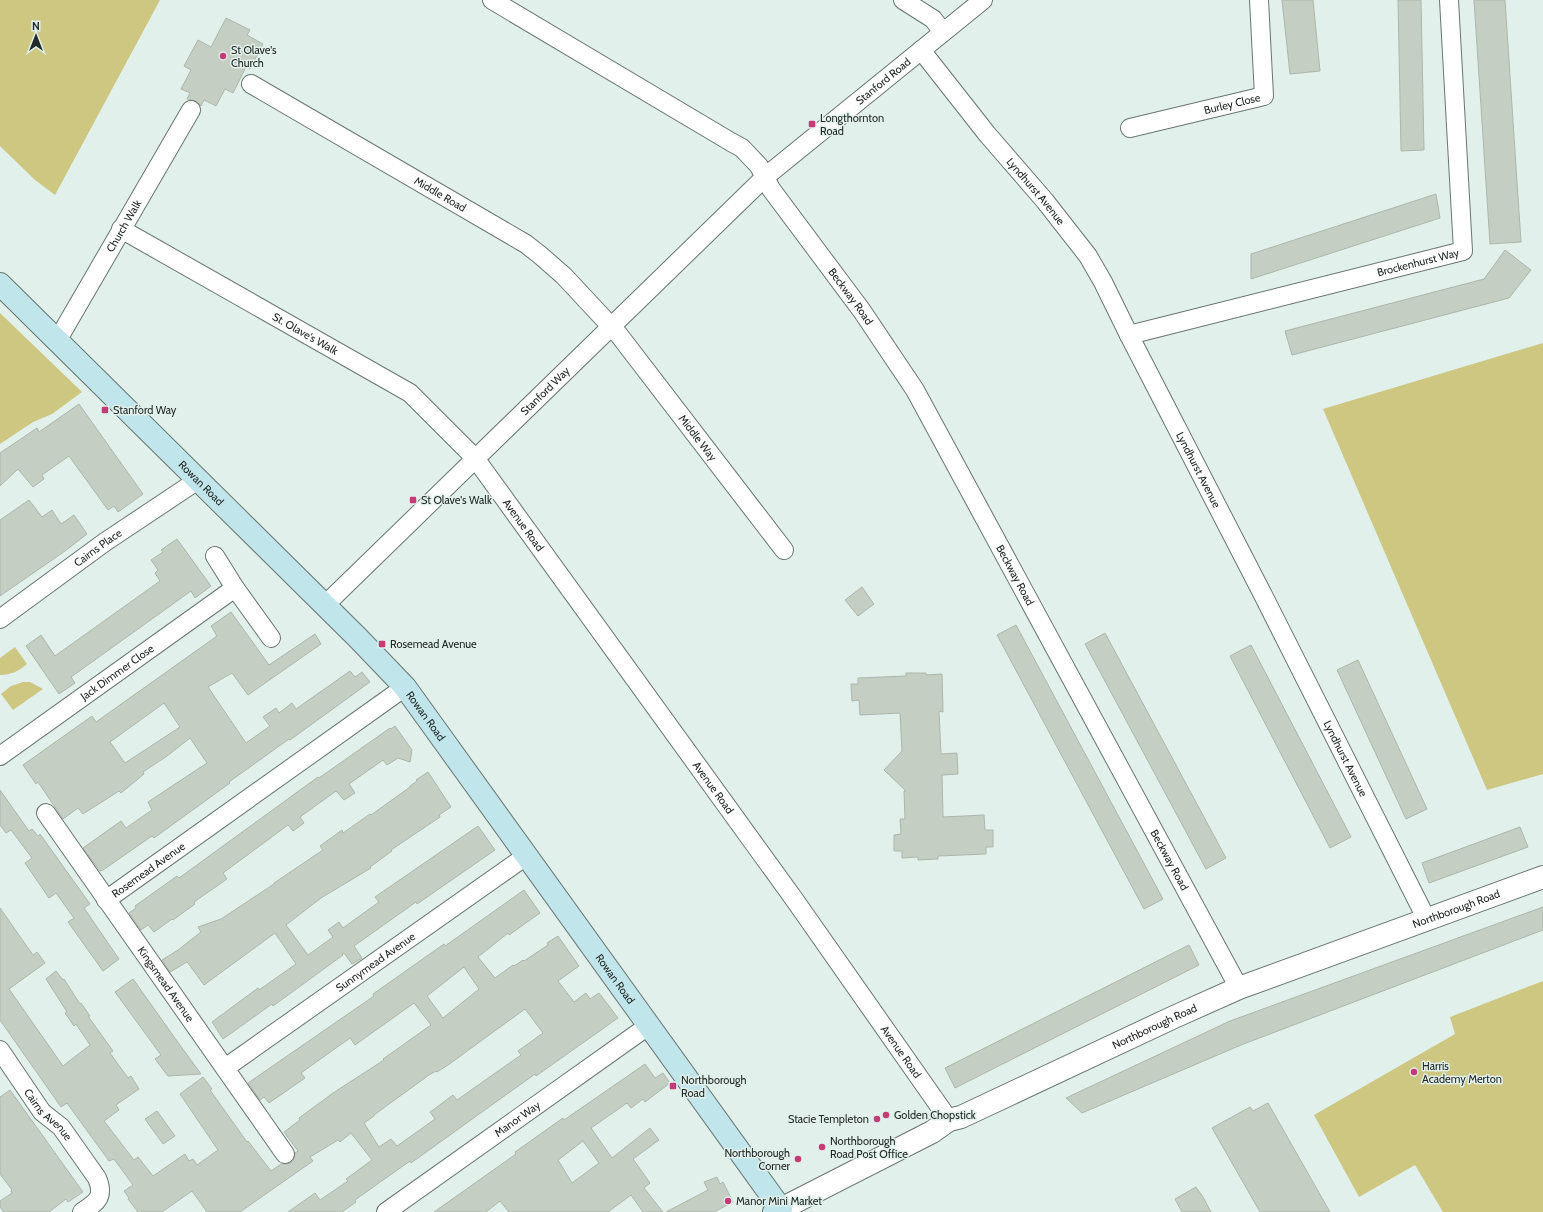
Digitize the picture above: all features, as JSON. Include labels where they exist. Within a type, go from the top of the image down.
[{"type":"main road","name":"Rowan Road","points":[[0,284],[325,605],[405,687],[779,1211]]},
{"type":"street","points":[[492,0],[742,148],[759,166],[765,177]]},
{"type":"street","points":[[903,0],[933,19],[943,32]]},
{"type":"street","name":"Stanford Road","points":[[765,177],[983,0]]},
{"type":"street","name":"Burley Close","points":[[1130,128],[1264,96],[1259,0]]},
{"type":"street","name":"Brockenhurst Way","points":[[1129,335],[1463,251],[1449,0]]},
{"type":"street","name":"Lyndhurst Avenue","points":[[921,50],[987,134],[1045,201],[1088,256],[1103,282],[1265,598],[1427,920]]},
{"type":"street","name":"Middle Road","points":[[251,84],[532,248],[564,276],[611,327]]},
{"type":"street","name":"Church Walk","points":[[57,341],[191,110]]},
{"type":"street","name":"Stanford Way","points":[[325,605],[765,177]]},
{"type":"street","name":"Beckway Road","points":[[765,177],[771,189],[862,312],[915,390],[1239,988]]},
{"type":"street","name":"St. Olave's Walk","points":[[121,229],[406,390],[416,398],[475,458]]},
{"type":"street","name":"Middle Way","points":[[611,327],[627,345],[784,550]]},
{"type":"street","name":"Avenue Road","points":[[475,458],[784,886],[949,1120]]},
{"type":"street","name":"Cairns Place","points":[[0,619],[104,542],[198,480]]},
{"type":"street","points":[[215,556],[235,588],[271,638]]},
{"type":"street","name":"Jack Dimmer Close","points":[[2,750],[235,588]]},
{"type":"street","name":"Rosemead Avenue","points":[[106,900],[405,687]]},
{"type":"street","name":"Kingsmead Avenue","points":[[46,813],[285,1154]]},
{"type":"street","name":"Sunnymead Avenue","points":[[225,1068],[526,856]]},
{"type":"street","name":"Northborough Road","points":[[779,1211],[932,1132],[949,1120],[961,1117],[1239,988],[1543,877]]},
{"type":"street","name":"Manor Way","points":[[386,1212],[648,1026]]},
{"type":"street","name":"Cairns Avenue","points":[[0,1050],[42,1112],[61,1127],[97,1178],[101,1194],[96,1202],[82,1212]]},
{"type":"shaded area","points":[[0,0],[160,0],[55,195],[35,180],[0,146]]},
{"type":"shaded area","points":[[0,313],[82,392],[52,414],[33,422],[0,444]]},
{"type":"shaded area","points":[[1543,343],[1543,774],[1487,790],[1323,409]]},
{"type":"shaded area","points":[[15,647],[27,664],[15,672],[0,675],[0,658]]},
{"type":"shaded area","points":[[23,682],[30,682],[43,689],[13,710],[1,694],[11,686]]},
{"type":"shaded area","points":[[1543,981],[1543,1212],[1443,1212],[1415,1165],[1359,1197],[1314,1115],[1455,1034],[1450,1017]]},
{"type":"building","points":[[1282,0],[1313,0],[1320,71],[1290,74]]},
{"type":"building","points":[[1398,0],[1421,0],[1424,150],[1401,151]]},
{"type":"building","points":[[1474,0],[1505,0],[1521,242],[1490,244]]},
{"type":"building","name":"St Olave's Church","points":[[226,18],[250,30],[247,35],[263,44],[250,69],[246,67],[233,93],[225,89],[216,106],[204,100],[201,106],[196,101],[187,99],[190,93],[181,89],[191,70],[184,66],[198,40],[211,47]]},
{"type":"building","points":[[1436,194],[1440,218],[1251,279],[1251,254]]},
{"type":"building","points":[[1505,250],[1531,270],[1509,298],[1292,355],[1285,331],[1484,279]]},
{"type":"building","points":[[79,404],[143,494],[118,512],[114,506],[108,510],[69,456],[42,475],[44,479],[33,487],[18,469],[0,486],[0,453],[37,428],[39,432]]},
{"type":"building","points":[[29,500],[42,517],[52,510],[61,524],[74,515],[87,534],[0,596],[0,520]]},
{"type":"building","points":[[177,539],[211,586],[195,598],[191,591],[71,677],[75,683],[59,694],[26,646],[41,635],[55,656],[160,581],[155,573],[158,570],[151,560],[163,552],[161,550]]},
{"type":"building","points":[[862,587],[874,604],[858,616],[845,600]]},
{"type":"building","points":[[231,612],[269,665],[315,634],[321,644],[248,695],[232,673],[208,687],[246,743],[270,726],[263,717],[276,708],[279,713],[292,703],[296,709],[350,671],[355,677],[362,672],[370,682],[229,782],[230,783],[154,838],[152,836],[100,871],[83,848],[121,821],[126,828],[152,810],[148,802],[207,763],[190,738],[143,772],[144,774],[121,793],[119,791],[83,814],[78,808],[63,819],[38,782],[36,784],[23,765],[92,716],[96,722],[217,636],[211,626]],"holes":[[[164,703],[180,727],[125,763],[110,742]]]},
{"type":"building","points":[[1016,625],[1163,899],[1144,909],[997,635]]},
{"type":"building","points":[[1105,633],[1226,858],[1206,869],[1085,644]]},
{"type":"building","points":[[1251,645],[1351,837],[1330,848],[1230,656]]},
{"type":"building","points":[[1358,660],[1427,809],[1406,819],[1337,670]]},
{"type":"building","points":[[906,673],[926,673],[926,675],[942,674],[943,712],[939,711],[941,754],[957,753],[958,774],[942,775],[943,817],[984,815],[985,830],[993,830],[993,847],[986,847],[986,854],[938,856],[938,859],[918,860],[918,857],[902,858],[902,851],[894,851],[894,835],[901,834],[900,819],[905,819],[904,791],[906,791],[884,770],[902,751],[900,713],[860,715],[859,700],[852,701],[851,684],[858,684],[858,678],[906,676]]},
{"type":"building","points":[[395,726],[412,750],[410,762],[398,758],[387,765],[383,760],[349,784],[355,793],[344,800],[336,791],[300,817],[304,823],[293,831],[288,825],[223,873],[227,879],[194,902],[195,904],[173,920],[172,919],[154,932],[148,925],[141,930],[129,913],[136,908],[135,906],[177,876],[179,878],[318,777],[319,778]]},
{"type":"building","points":[[428,772],[451,807],[439,815],[440,817],[391,850],[392,851],[370,867],[371,868],[321,898],[286,925],[308,955],[333,937],[328,930],[339,922],[343,928],[379,902],[375,897],[478,826],[495,850],[417,904],[416,902],[354,946],[362,958],[352,964],[344,953],[342,954],[343,955],[273,1006],[272,1004],[223,1039],[212,1022],[258,988],[259,990],[296,964],[275,933],[204,985],[187,962],[170,972],[162,960],[178,950],[201,932],[198,927],[221,919],[274,884],[323,850],[320,846],[342,830],[343,833],[370,814],[371,815]]},
{"type":"building","points":[[0,790],[29,831],[32,829],[38,836],[40,834],[90,904],[84,908],[119,959],[103,971],[68,922],[74,918],[56,893],[49,898],[25,863],[32,858],[11,830],[6,833],[0,825]]},
{"type":"building","points":[[1520,827],[1528,847],[1429,883],[1422,863]]},
{"type":"building","points":[[524,890],[540,913],[509,935],[508,933],[478,957],[495,978],[513,965],[514,966],[523,960],[524,961],[548,945],[547,943],[558,936],[579,966],[558,981],[574,1002],[586,993],[590,999],[599,993],[618,1018],[536,1076],[535,1074],[411,1163],[410,1161],[355,1200],[356,1202],[342,1212],[288,1212],[315,1193],[320,1200],[348,1181],[346,1179],[372,1160],[351,1133],[340,1142],[338,1140],[310,1157],[313,1161],[240,1212],[207,1212],[192,1191],[162,1212],[138,1212],[124,1191],[133,1185],[114,1159],[109,1161],[67,1103],[61,1107],[0,1020],[0,908],[33,955],[37,952],[45,963],[9,989],[63,1066],[90,1045],[76,1024],[74,1026],[65,1013],[67,1012],[46,979],[56,971],[63,980],[64,979],[80,1004],[81,1003],[90,1016],[88,1016],[113,1051],[110,1053],[128,1078],[131,1076],[139,1089],[116,1105],[119,1110],[104,1121],[134,1160],[138,1157],[153,1176],[185,1154],[189,1161],[193,1159],[197,1165],[218,1150],[180,1094],[203,1077],[212,1089],[210,1090],[247,1142],[248,1141],[271,1171],[281,1164],[291,1163],[294,1159],[295,1153],[298,1151],[284,1132],[300,1120],[299,1118],[333,1093],[384,1060],[383,1059],[431,1025],[414,1003],[355,1045],[350,1038],[301,1073],[305,1078],[269,1103],[264,1097],[260,1100],[248,1083],[374,996],[373,994],[444,944],[445,946]],"holes":[[[464,967],[479,989],[443,1018],[427,996]],[[525,1009],[543,1033],[518,1051],[521,1055],[457,1100],[453,1095],[430,1112],[435,1119],[397,1146],[391,1139],[379,1147],[364,1123],[429,1075],[451,1063]]]},
{"type":"building","points":[[1543,907],[1543,930],[1241,1045],[1082,1113],[1066,1098],[1230,1021]]},
{"type":"building","points":[[1189,945],[1199,965],[955,1088],[945,1068]]},
{"type":"building","points":[[133,979],[201,1074],[168,1076],[155,1059],[161,1055],[115,992]]},
{"type":"building","points":[[645,1064],[655,1078],[663,1073],[670,1083],[645,1102],[643,1099],[631,1108],[627,1103],[591,1128],[612,1158],[650,1128],[659,1140],[633,1159],[650,1183],[644,1188],[663,1212],[643,1212],[631,1195],[608,1212],[509,1212],[500,1201],[486,1212],[434,1212],[516,1154],[515,1152],[563,1118],[564,1120]],"holes":[[[583,1141],[599,1163],[572,1183],[558,1160]]]},
{"type":"building","points":[[10,1090],[83,1192],[68,1202],[66,1199],[49,1212],[4,1212],[0,1207],[0,1201],[12,1193],[12,1190],[0,1174],[0,1097]]},
{"type":"building","points":[[1268,1103],[1330,1212],[1260,1212],[1212,1128],[1250,1107],[1253,1111]]},
{"type":"building","points":[[157,1111],[175,1136],[163,1144],[145,1119]]},
{"type":"building","points":[[717,1177],[720,1184],[723,1182],[733,1202],[714,1212],[666,1212],[708,1190],[704,1182]]},
{"type":"building","points":[[1196,1187],[1211,1212],[1182,1212],[1175,1199]]},
{"type":"place","name":"St Olave's Church","points":[[223,56]]},
{"type":"place","name":"Longthornton Road","points":[[812,124]]},
{"type":"place","name":"Stanford Way","points":[[105,410]]},
{"type":"place","name":"St Olave's Walk","points":[[413,500]]},
{"type":"place","name":"Rosemead Avenue","points":[[382,644]]},
{"type":"place","name":"Harris Academy Merton","points":[[1414,1072]]},
{"type":"place","name":"Northborough Road","points":[[673,1086]]},
{"type":"place","name":"Golden Chopstick","points":[[886,1115]]},
{"type":"place","name":"Stacie Templeton","points":[[877,1119]]},
{"type":"place","name":"Northborough Road Post Office","points":[[822,1147]]},
{"type":"place","name":"Northborough Corner","points":[[798,1159]]},
{"type":"place","name":"Manor Mini Market","points":[[728,1201]]}]
